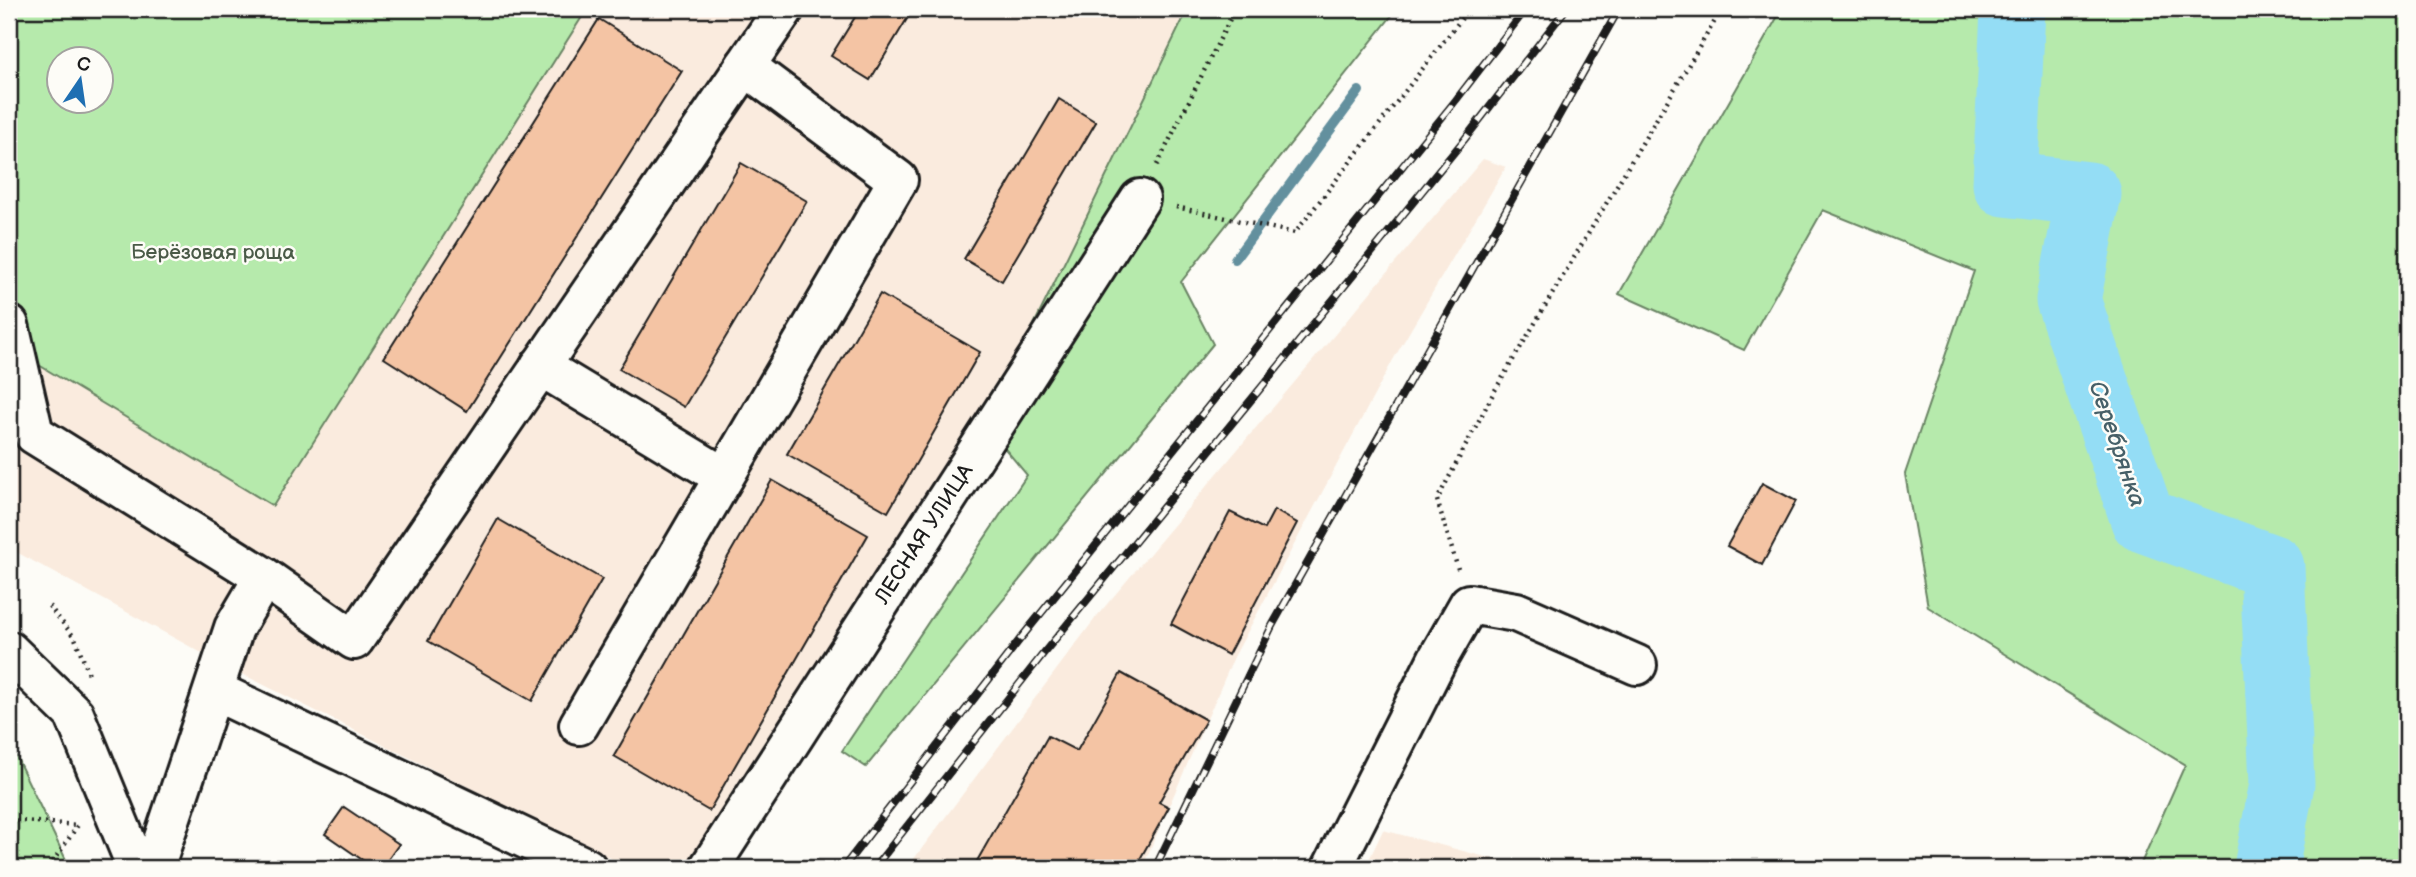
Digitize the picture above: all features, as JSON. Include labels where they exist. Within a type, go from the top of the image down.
[{"type":"street","points":[[9,325],[34,434],[264,577],[354,640],[784,9]]},
{"type":"street","points":[[579,725],[898,180],[745,66]]},
{"type":"street","name":"ЛЕСНАЯ УЛИЦА","points":[[709,868],[1140,199]]},
{"type":"street","points":[[540,366],[724,477]]},
{"type":"street","points":[[154,868],[234,628],[264,577]]},
{"type":"street","points":[[1332,868],[1437,660],[1469,604],[1516,612],[1637,665]]},
{"type":"street","points":[[9,651],[74,714],[137,868]]},
{"type":"street","points":[[215,691],[587,868]]},
{"type":"path","points":[[1236,9],[1140,199],[1295,233],[1469,9]]},
{"type":"path","points":[[1469,604],[1437,500],[1494,392],[1722,9]]},
{"type":"path","points":[[9,820],[78,825],[49,868]]},
{"type":"shaded area","points":[[9,9],[1188,9],[985,425],[685,868],[630,868],[222,664],[9,548]]},
{"type":"shaded area","points":[[1483,159],[1506,167],[1393,360],[1234,657],[1142,868],[907,868],[1097,616]]},
{"type":"shaded area","points":[[1383,830],[1528,868],[1365,868]]},
{"type":"green space","name":"Берёзовая роща","points":[[9,9],[587,9],[273,506],[9,347]]},
{"type":"green space","points":[[1188,9],[1397,9],[1181,282],[1213,344],[866,767],[842,751],[1027,475],[985,425]]},
{"type":"green space","points":[[1782,9],[2407,9],[2407,868],[2139,868],[2185,765],[1928,607],[1905,474],[1974,271],[1823,210],[1744,350],[1619,294]]},
{"type":"green space","points":[[9,742],[70,868],[9,868]]},
{"type":"building","points":[[860,9],[913,9],[870,80],[831,56]]},
{"type":"building","points":[[599,19],[682,71],[467,411],[384,358]]},
{"type":"building","points":[[1059,99],[1096,122],[1002,281],[964,259]]},
{"type":"building","points":[[741,163],[807,201],[684,407],[619,369]]},
{"type":"building","points":[[880,294],[980,352],[888,512],[787,454]]},
{"type":"building","points":[[772,480],[868,535],[709,811],[614,756]]},
{"type":"building","points":[[1762,483],[1796,501],[1762,565],[1727,546]]},
{"type":"building","points":[[1274,510],[1297,523],[1228,655],[1171,624],[1230,512],[1264,529]]},
{"type":"building","points":[[498,519],[602,579],[532,701],[428,641]]},
{"type":"building","points":[[1121,673],[1206,720],[1159,802],[1169,807],[1135,868],[973,868],[1048,736],[1077,751]]},
{"type":"building","points":[[344,807],[399,844],[382,868],[374,868],[325,834]]},
{"type":"waterway","name":"Серебрянка","points":[[2013,9],[2005,184],[2089,194],[2068,300],[2143,520],[2272,567],[2282,784],[2266,868]]},
{"type":"waterway","points":[[1235,259],[1359,91]]},
{"type":"railway","points":[[843,868],[1021,638],[1456,100],[1526,9]]},
{"type":"railway","points":[[874,868],[1047,649],[1464,140],[1566,9]]},
{"type":"railway","points":[[1155,868],[1272,626],[1619,9]]}]
